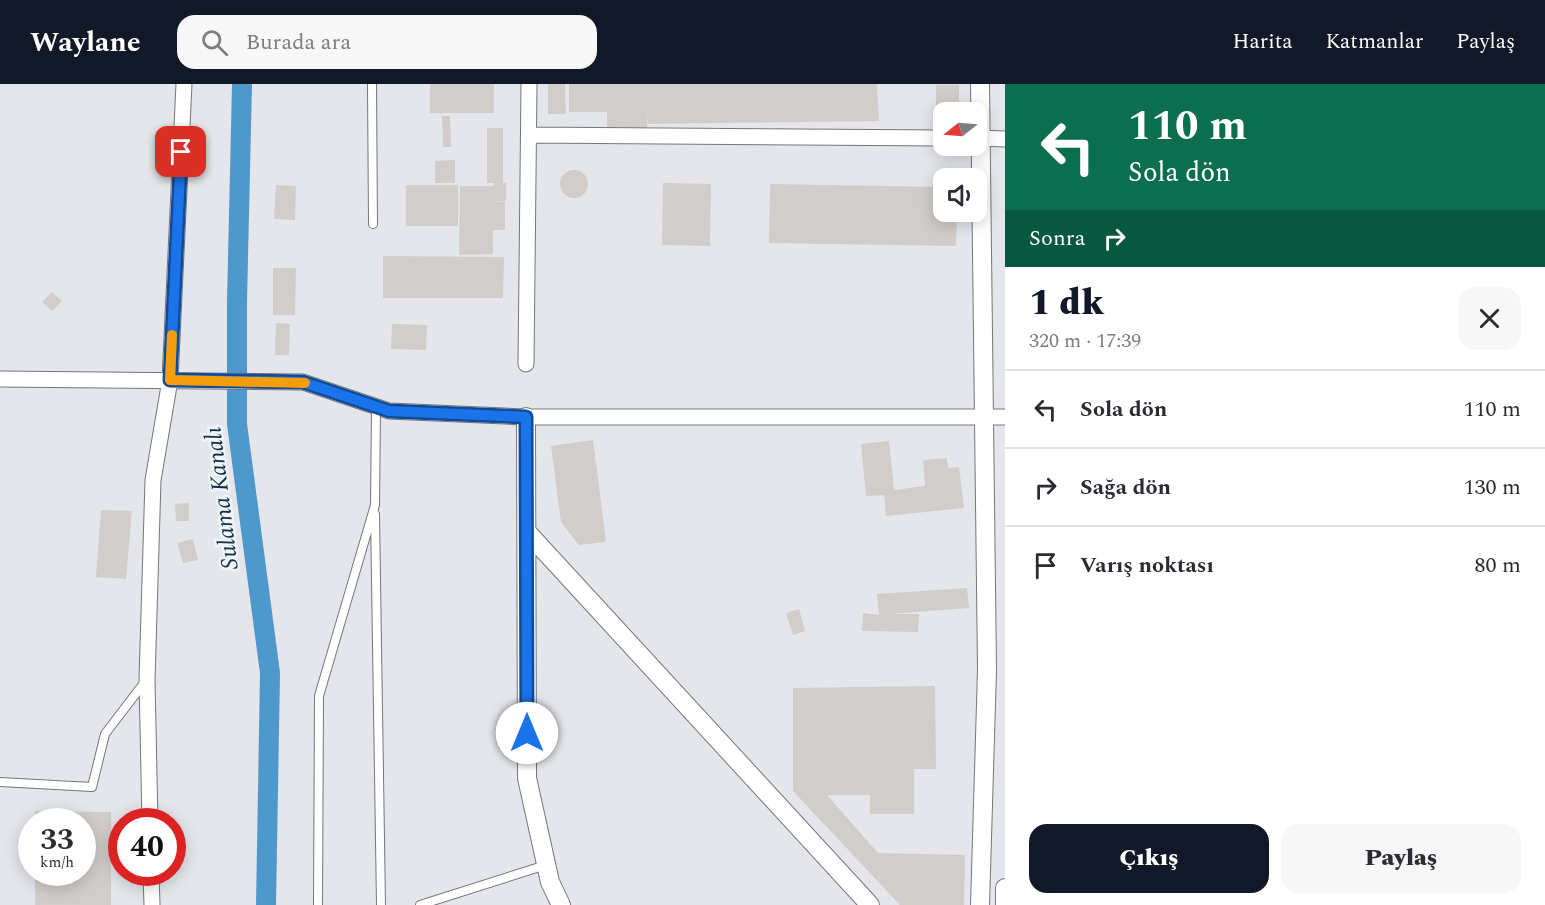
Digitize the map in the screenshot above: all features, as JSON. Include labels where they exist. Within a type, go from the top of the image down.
[{"type":"street","points":[[150,808],[147,680],[153,480],[170,380],[184,84]]},
{"type":"street","points":[[526,364],[529,84]]},
{"type":"street","points":[[979,102],[980,84]]},
{"type":"street","points":[[530,135],[933,138]]},
{"type":"street","points":[[987,138],[1005,139]]},
{"type":"street","points":[[978,156],[987,670],[980,905]]},
{"type":"street","points":[[0,379],[303,382],[389,411],[526,417],[1005,417]]},
{"type":"street","points":[[526,417],[527,777],[550,882],[561,905]]},
{"type":"street","points":[[527,532],[870,905]]},
{"type":"street","points":[[151,886],[152,905]]},
{"type":"street","points":[[1005,888],[1005,905]]},
{"type":"lane","points":[[372,84],[373,224]]},
{"type":"lane","points":[[376,407],[375,505],[381,905]]},
{"type":"lane","points":[[318,905],[320,696],[375,505]]},
{"type":"lane","points":[[0,782],[92,787],[105,734],[147,680]]},
{"type":"lane","points":[[420,905],[546,865]]},
{"type":"building","points":[[430,84],[494,84],[494,113],[430,113]]},
{"type":"building","points":[[548,84],[565,84],[566,114],[548,114]]},
{"type":"building","points":[[569,84],[877,84],[879,121],[648,124],[648,112],[647,128],[607,128],[607,112],[569,112]]},
{"type":"building","points":[[936,85],[959,85],[959,102],[936,102]]},
{"type":"building","points":[[442,116],[450,116],[451,147],[443,147]]},
{"type":"building","points":[[487,128],[503,128],[503,183],[506,183],[506,201],[493,202],[505,202],[505,230],[493,230],[493,254],[459,255],[460,186],[494,186],[494,183],[487,183]]},
{"type":"building","points":[[455,160],[455,183],[435,183],[435,161]]},
{"type":"building","points":[[574,170],[584,174],[588,184],[584,194],[574,198],[564,194],[560,184],[564,174]]},
{"type":"building","points":[[663,183],[711,184],[710,246],[662,245]]},
{"type":"building","points":[[770,184],[933,187],[933,222],[957,222],[956,246],[769,243]]},
{"type":"building","points":[[276,185],[296,186],[295,220],[274,219]]},
{"type":"building","points":[[406,185],[458,185],[458,226],[406,226]]},
{"type":"building","points":[[383,256],[504,257],[503,298],[383,298]]},
{"type":"building","points":[[273,268],[296,268],[295,315],[273,315]]},
{"type":"building","points":[[52,292],[62,301],[52,311],[42,302]]},
{"type":"building","points":[[276,323],[290,324],[289,355],[275,355]]},
{"type":"building","points":[[392,324],[427,325],[426,350],[391,349]]},
{"type":"building","points":[[593,440],[606,542],[579,545],[561,522],[551,446]]},
{"type":"building","points":[[889,441],[894,490],[925,486],[923,460],[947,458],[948,468],[959,467],[964,508],[886,516],[884,495],[866,496],[861,444]]},
{"type":"building","points":[[189,503],[189,521],[176,521],[175,504]]},
{"type":"building","points":[[101,510],[132,511],[126,579],[96,577]]},
{"type":"building","points":[[193,539],[198,560],[183,563],[177,543]]},
{"type":"building","points":[[967,588],[969,608],[890,614],[919,614],[918,632],[862,631],[863,613],[879,615],[877,594]]},
{"type":"building","points":[[799,609],[805,631],[793,635],[786,613]]},
{"type":"building","points":[[935,686],[936,769],[914,769],[914,814],[870,814],[870,795],[827,795],[878,853],[965,855],[964,905],[900,905],[793,791],[793,688]]},
{"type":"building","points":[[96,812],[108,812],[108,886],[111,886],[111,905],[35,905],[35,886],[96,886]]},
{"type":"waterway","name":"Sulama Kanalı","points":[[242,84],[237,424],[270,673],[266,905]]},
{"type":"slow traffic","points":[[172,335],[170,380],[305,383]]},
{"type":"route","points":[[181,152],[170,380],[303,382],[389,411],[526,417],[527,733]]}]
